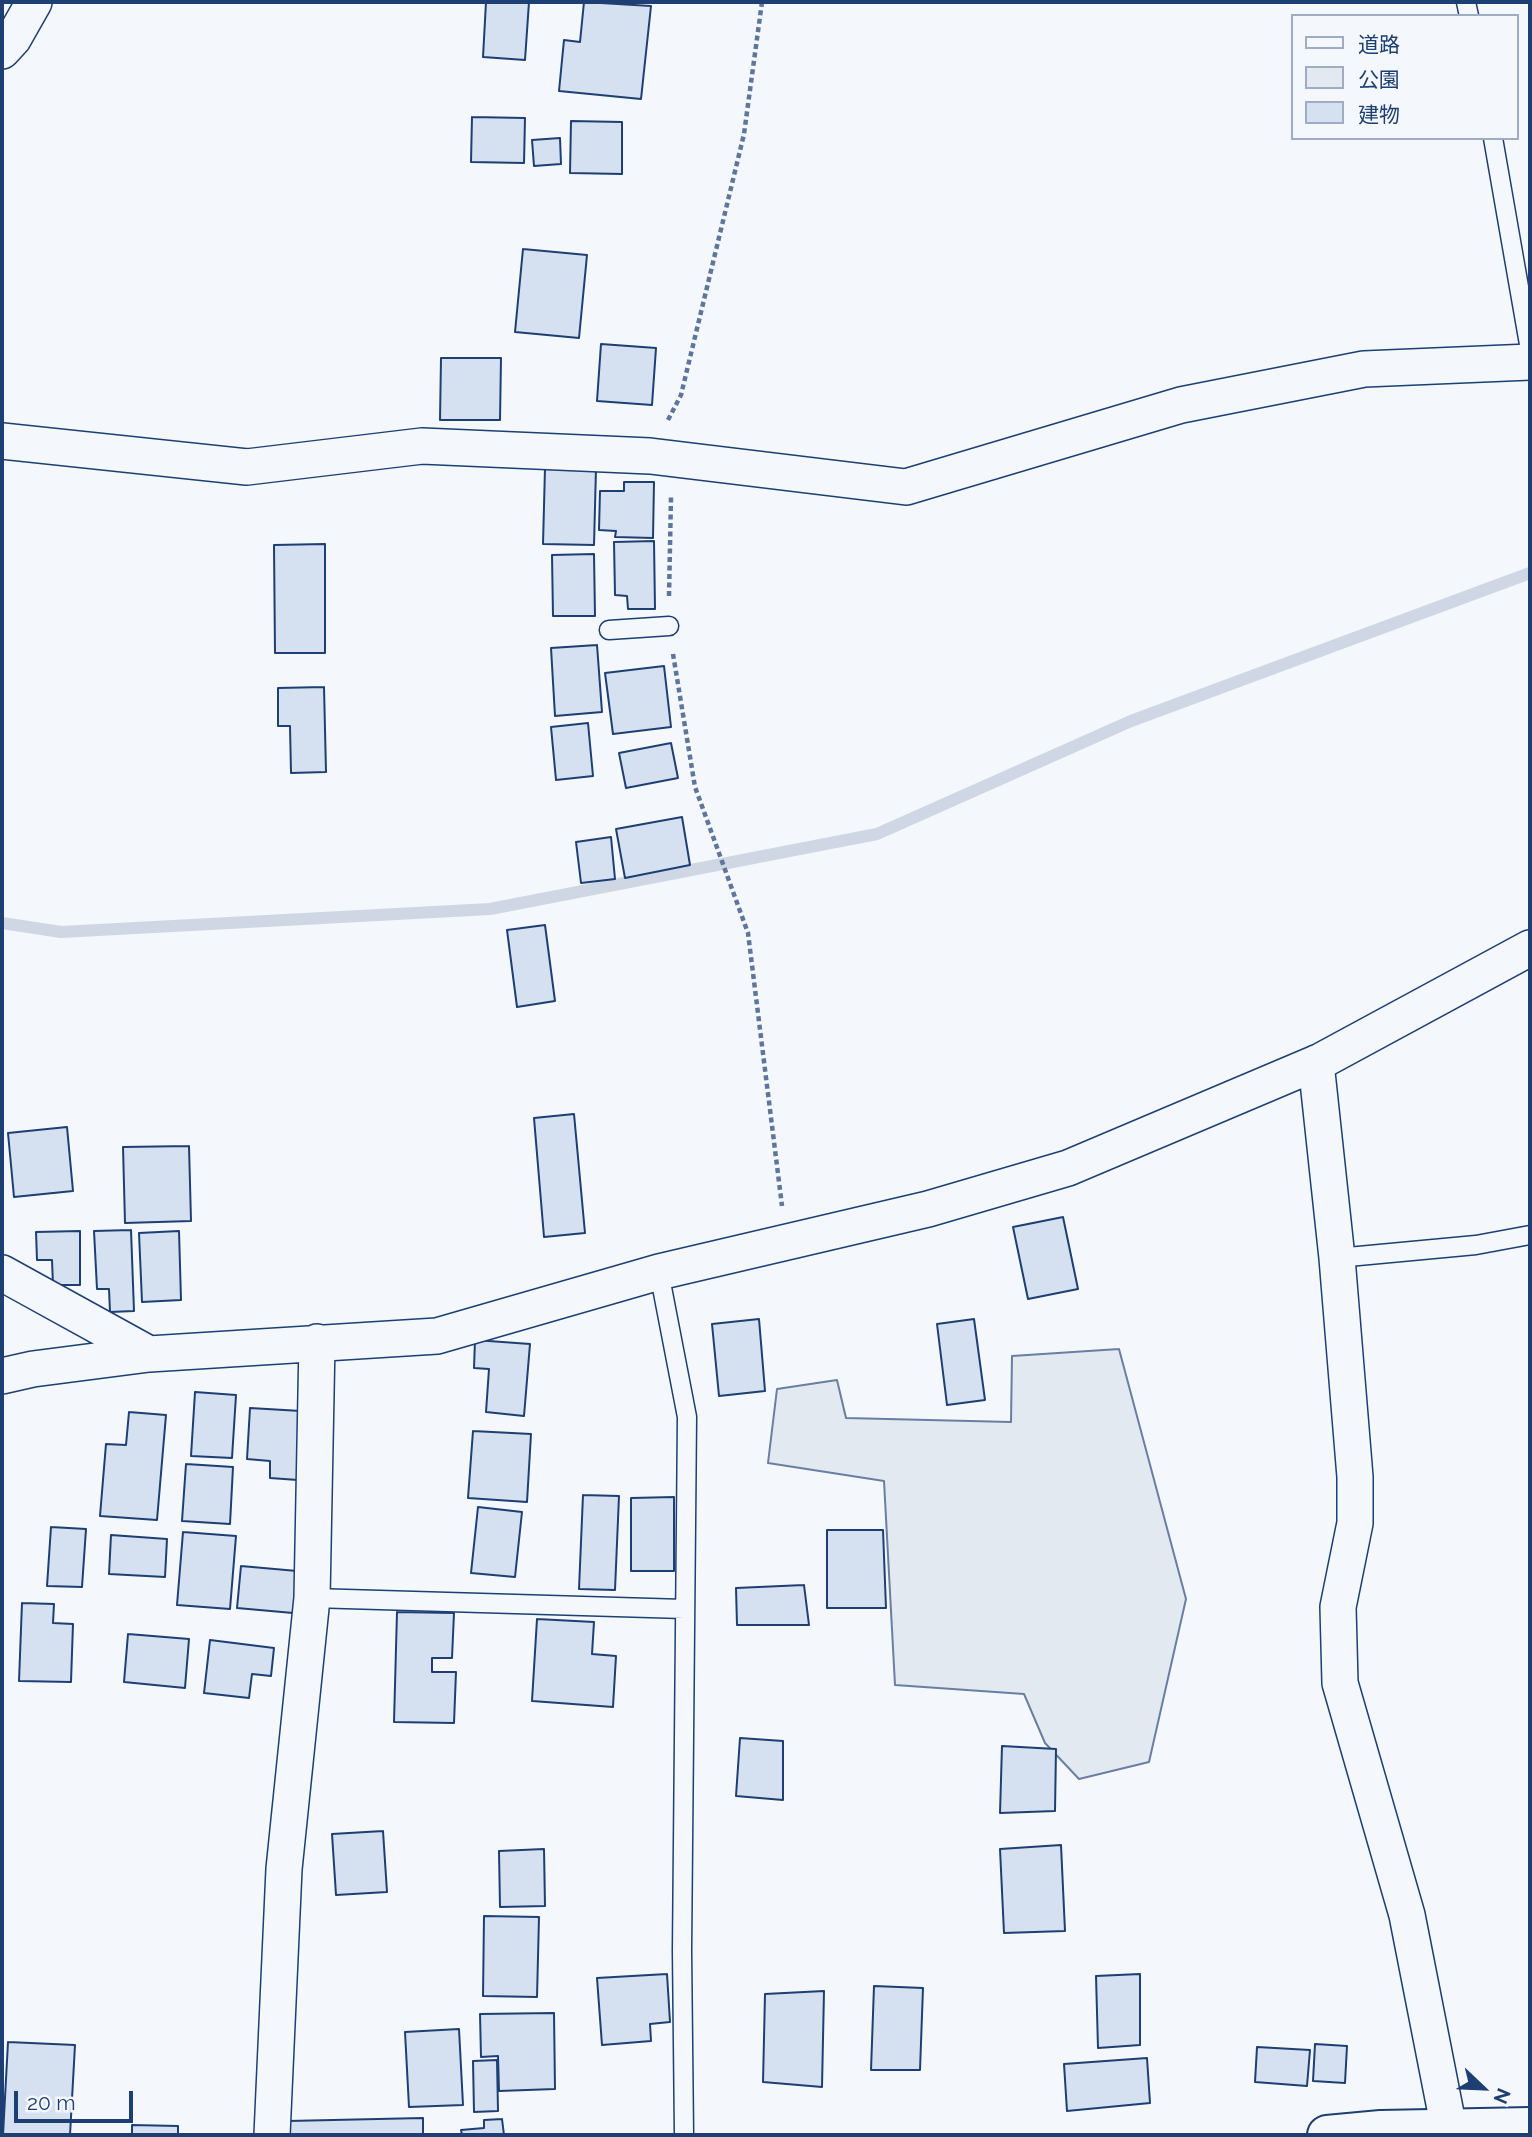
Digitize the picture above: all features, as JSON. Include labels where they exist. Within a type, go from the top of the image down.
[{"type":"highway","points":[[1327,2135],[1381,2130],[1530,2127]]},
{"type":"street","points":[[2,51],[13,39],[34,2]]},
{"type":"street","points":[[2,441],[247,467],[422,446],[661,456],[906,487],[1181,405],[1364,369],[1530,362]]},
{"type":"street","points":[[2,1376],[33,1368],[149,1354],[437,1336],[659,1272],[928,1209],[1068,1168],[1316,1063],[1530,948]]},
{"type":"street","points":[[1316,1063],[1337,1258],[1355,1477],[1355,1523],[1338,1607],[1340,1684],[1407,1915],[1450,2129]]},
{"type":"street","points":[[2,1273],[149,1354]]},
{"type":"street","points":[[272,2135],[284,1869],[312,1598],[317,1342]]},
{"type":"lane","points":[[1493,140],[1530,350]]},
{"type":"lane","points":[[608,630],[669,625]]},
{"type":"lane","points":[[1337,1258],[1476,1245],[1530,1235]]},
{"type":"lane","points":[[659,1272],[687,1417],[682,1950],[684,2135]]},
{"type":"lane","points":[[312,1598],[684,1609]]},
{"type":"path","points":[[762,2],[744,134],[681,395],[661,456],[669,625],[695,787],[748,933],[786,1241]]},
{"type":"green space","points":[[1119,1349],[1186,1599],[1149,1762],[1079,1779],[1045,1743],[1024,1694],[895,1685],[884,1481],[768,1463],[777,1389],[837,1380],[846,1418],[1011,1422],[1012,1356]]},
{"type":"building","points":[[486,2],[529,2],[525,60],[483,57]]},
{"type":"building","points":[[584,2],[651,6],[641,99],[559,91],[564,40],[580,42]]},
{"type":"building","points":[[472,117],[525,118],[524,163],[471,162]]},
{"type":"building","points":[[571,121],[622,122],[622,174],[570,173]]},
{"type":"building","points":[[560,138],[561,164],[534,166],[532,140]]},
{"type":"building","points":[[523,249],[587,255],[579,338],[515,332]]},
{"type":"building","points":[[601,344],[656,348],[652,405],[597,401]]},
{"type":"building","points":[[441,358],[501,358],[500,420],[440,420]]},
{"type":"building","points":[[545,468],[596,469],[594,545],[543,544]]},
{"type":"building","points":[[624,482],[654,482],[653,538],[615,537],[616,531],[599,530],[600,491],[624,491]]},
{"type":"building","points":[[654,541],[655,609],[628,609],[627,596],[615,595],[614,542]]},
{"type":"building","points":[[325,544],[325,653],[275,653],[274,545]]},
{"type":"building","points":[[594,554],[595,616],[553,616],[552,555]]},
{"type":"building","points":[[597,645],[602,712],[555,716],[551,648]]},
{"type":"building","points":[[664,666],[671,727],[613,734],[605,673]]},
{"type":"building","points":[[324,687],[326,772],[291,773],[290,726],[278,726],[278,688]]},
{"type":"building","points":[[588,723],[593,776],[556,780],[551,727]]},
{"type":"building","points":[[671,743],[678,778],[626,788],[619,753]]},
{"type":"building","points":[[682,817],[690,865],[625,878],[616,829]]},
{"type":"building","points":[[611,837],[615,879],[581,883],[576,842]]},
{"type":"building","points":[[545,925],[555,1001],[517,1007],[507,930]]},
{"type":"building","points":[[574,1114],[585,1233],[544,1237],[534,1118]]},
{"type":"building","points":[[67,1127],[73,1191],[14,1197],[8,1133]]},
{"type":"building","points":[[189,1146],[191,1221],[125,1223],[123,1147]]},
{"type":"building","points":[[1063,1217],[1078,1289],[1028,1299],[1013,1227]]},
{"type":"building","points":[[131,1230],[134,1311],[110,1312],[109,1289],[97,1289],[94,1231]]},
{"type":"building","points":[[80,1231],[80,1285],[53,1285],[52,1260],[37,1260],[36,1232]]},
{"type":"building","points":[[179,1231],[181,1300],[142,1302],[139,1233]]},
{"type":"building","points":[[759,1319],[765,1391],[719,1396],[712,1324]]},
{"type":"building","points":[[974,1319],[985,1400],[947,1405],[937,1324]]},
{"type":"building","points":[[475,1340],[530,1344],[524,1416],[486,1412],[489,1369],[474,1368]]},
{"type":"building","points":[[195,1392],[236,1395],[232,1458],[191,1456]]},
{"type":"building","points":[[250,1408],[301,1411],[298,1480],[270,1478],[270,1461],[247,1459]]},
{"type":"building","points":[[129,1412],[166,1415],[157,1520],[100,1516],[106,1444],[126,1445]]},
{"type":"building","points":[[473,1431],[531,1434],[527,1502],[468,1498]]},
{"type":"building","points":[[186,1464],[233,1467],[230,1524],[182,1521]]},
{"type":"building","points":[[583,1495],[619,1496],[615,1590],[579,1589]]},
{"type":"building","points":[[674,1497],[674,1571],[631,1571],[631,1498]]},
{"type":"building","points":[[478,1507],[522,1512],[515,1577],[471,1573]]},
{"type":"building","points":[[51,1527],[86,1529],[82,1587],[47,1586]]},
{"type":"building","points":[[827,1530],[883,1530],[886,1608],[827,1608]]},
{"type":"building","points":[[183,1532],[236,1536],[230,1609],[177,1605]]},
{"type":"building","points":[[111,1535],[167,1539],[165,1577],[109,1574]]},
{"type":"building","points":[[241,1566],[297,1571],[293,1613],[237,1608]]},
{"type":"building","points":[[804,1585],[809,1625],[737,1625],[736,1588]]},
{"type":"building","points":[[22,1603],[54,1604],[53,1623],[73,1624],[71,1682],[19,1681]]},
{"type":"building","points":[[397,1612],[454,1613],[452,1658],[432,1658],[432,1672],[456,1672],[454,1723],[394,1722]]},
{"type":"building","points":[[537,1619],[594,1622],[592,1654],[616,1656],[613,1707],[532,1701]]},
{"type":"building","points":[[128,1634],[189,1639],[185,1688],[124,1682]]},
{"type":"building","points":[[210,1640],[274,1648],[271,1676],[252,1674],[249,1698],[204,1693]]},
{"type":"building","points":[[740,1738],[783,1741],[783,1800],[736,1796]]},
{"type":"building","points":[[1002,1746],[1056,1749],[1055,1811],[1000,1813]]},
{"type":"building","points":[[383,1831],[387,1892],[336,1895],[332,1834]]},
{"type":"building","points":[[1061,1845],[1065,1931],[1004,1933],[1000,1849]]},
{"type":"building","points":[[544,1849],[545,1906],[500,1907],[499,1851]]},
{"type":"building","points":[[484,1916],[539,1917],[537,1997],[483,1996]]},
{"type":"building","points":[[667,1974],[670,2022],[650,2024],[651,2041],[602,2045],[597,1978]]},
{"type":"building","points":[[1140,1974],[1140,2045],[1098,2048],[1096,1976]]},
{"type":"building","points":[[874,1986],[923,1988],[920,2070],[871,2070]]},
{"type":"building","points":[[824,1991],[822,2087],[763,2082],[765,1994]]},
{"type":"building","points":[[554,2013],[555,2089],[499,2091],[498,2056],[481,2057],[480,2014]]},
{"type":"building","points":[[459,2029],[463,2105],[409,2107],[405,2032]]},
{"type":"building","points":[[8,2042],[75,2045],[70,2135],[3,2135]]},
{"type":"building","points":[[1315,2044],[1347,2046],[1345,2083],[1313,2081]]},
{"type":"building","points":[[1257,2047],[1310,2050],[1307,2086],[1255,2082]]},
{"type":"building","points":[[1147,2058],[1150,2103],[1067,2111],[1064,2064]]},
{"type":"building","points":[[497,2060],[498,2111],[474,2112],[473,2061]]},
{"type":"building","points":[[423,2118],[423,2135],[289,2135],[288,2121]]},
{"type":"building","points":[[502,2119],[504,2135],[462,2135],[461,2130],[484,2128],[484,2120]]},
{"type":"building","points":[[132,2125],[178,2126],[178,2135],[132,2135]]},
{"type":"waterway","points":[[2,923],[61,932],[490,909],[877,834],[1131,721],[1530,573]]}]
